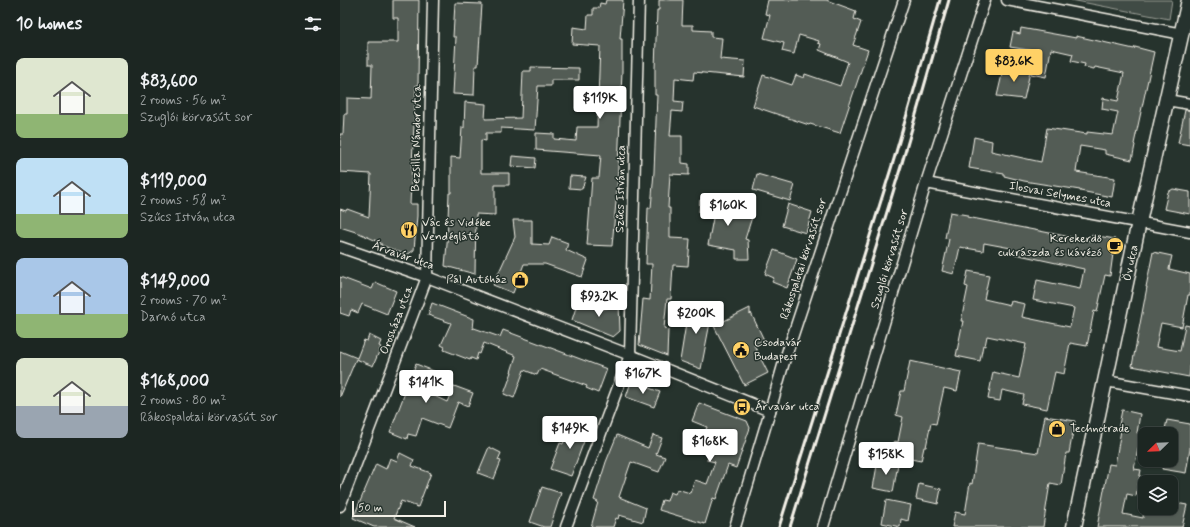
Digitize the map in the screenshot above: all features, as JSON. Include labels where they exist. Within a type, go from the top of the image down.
[{"type":"street","name":"Bezsilla Nándor utca","points":[[427,277],[433,0]]},
{"type":"street","name":"Szűcs István utca","points":[[566,527],[630,355],[638,0]]},
{"type":"street","name":"Rákospalotai körvasút sor","points":[[735,527],[784,362],[904,0]]},
{"type":"street","name":"Szuglói körvasút sor","points":[[823,527],[926,183],[985,0]]},
{"type":"street","points":[[1007,0],[1182,34]]},
{"type":"street","name":"Öv utca","points":[[1074,527],[1167,100],[1182,34],[1188,18],[1189,0]]},
{"type":"street","points":[[1167,100],[1190,104]]},
{"type":"street","name":"Ilosvai Selymes utca","points":[[926,183],[1190,232]]},
{"type":"street","name":"Árvavár utca","points":[[340,247],[427,277],[630,355],[770,411]]},
{"type":"street","name":"Orosháza utca","points":[[340,506],[427,277]]},
{"type":"street","points":[[1106,381],[1190,396]]},
{"type":"shaded area","points":[[1071,0],[1172,0],[1169,19]]},
{"type":"building","points":[[393,0],[419,0],[418,86],[416,85],[410,204],[417,204],[417,216],[414,250],[407,255],[381,245],[381,243],[359,233],[340,227],[340,209],[346,211],[347,209],[369,217],[371,174],[340,172],[340,134],[343,134],[344,114],[347,114],[347,98],[371,99],[372,65],[368,65],[368,42],[398,42],[398,18],[393,18]]},
{"type":"building","points":[[606,0],[623,0],[620,39],[622,39],[622,71],[617,191],[612,246],[587,245],[592,178],[599,178],[601,155],[536,150],[536,133],[554,134],[554,139],[576,141],[577,127],[597,127],[600,46],[572,44],[573,27],[587,29],[588,15],[593,15],[593,8],[599,8],[600,3],[605,4]]},
{"type":"building","points":[[659,0],[683,0],[682,25],[693,25],[693,30],[711,31],[711,37],[722,38],[720,59],[745,61],[744,77],[694,72],[693,80],[675,78],[674,101],[683,102],[682,112],[672,111],[670,136],[682,136],[682,163],[689,164],[689,175],[670,174],[668,208],[670,208],[670,238],[690,239],[688,266],[673,265],[671,299],[667,299],[664,328],[668,330],[667,356],[639,345],[643,299],[650,300],[652,264],[646,264],[648,208],[651,208],[654,172],[657,95],[655,95],[655,69],[657,10],[659,10]]},
{"type":"building","points":[[768,0],[826,0],[856,11],[854,19],[861,22],[853,45],[868,50],[840,133],[810,124],[809,125],[753,106],[763,75],[792,85],[796,75],[804,78],[805,74],[840,86],[848,62],[819,50],[821,44],[818,43],[819,41],[799,35],[794,54],[782,51],[784,43],[764,38],[770,15],[765,14]]},
{"type":"building","points":[[455,3],[482,4],[478,66],[475,66],[474,95],[453,94],[456,37],[453,37]]},
{"type":"building","points":[[1021,28],[1076,38],[1076,36],[1154,52],[1134,144],[1132,160],[1105,154],[1105,150],[1080,146],[1076,172],[1115,178],[1112,197],[1024,181],[1004,176],[1004,174],[969,168],[974,137],[992,141],[991,151],[1041,162],[1047,128],[1087,134],[1087,132],[1113,135],[1118,112],[1102,109],[1103,98],[1118,101],[1124,73],[1095,67],[1094,69],[1084,67],[1085,64],[1071,61],[1073,54],[1051,49],[1046,77],[1031,74],[1035,51],[1010,47],[1013,32],[1020,34]]},
{"type":"building","points":[[1004,66],[1030,72],[1024,99],[997,96]]},
{"type":"building","points":[[531,67],[579,68],[579,80],[551,80],[551,86],[538,86],[535,130],[501,128],[501,133],[486,133],[486,141],[481,140],[481,173],[509,173],[509,185],[495,185],[495,215],[476,214],[475,274],[445,266],[449,193],[451,193],[451,157],[460,158],[462,127],[464,128],[465,102],[486,104],[485,119],[521,118],[523,71],[531,71]]},
{"type":"building","points":[[1185,110],[1190,110],[1190,145],[1178,143]]},
{"type":"building","points":[[512,156],[536,158],[535,168],[511,166]]},
{"type":"building","points":[[757,174],[795,185],[790,201],[753,190]]},
{"type":"building","points":[[570,176],[586,177],[582,189],[569,188]]},
{"type":"building","points":[[1173,189],[1190,192],[1190,214],[1164,209],[1168,192]]},
{"type":"building","points":[[700,200],[732,203],[732,207],[753,214],[745,239],[748,240],[749,259],[736,259],[736,250],[708,245],[714,213],[699,212]]},
{"type":"building","points":[[788,204],[812,212],[806,233],[782,226]]},
{"type":"building","points":[[950,212],[967,215],[967,217],[1091,241],[1092,235],[1115,239],[1110,276],[1105,275],[1097,312],[1094,311],[1087,346],[1070,343],[1064,374],[1055,372],[1047,409],[1022,404],[1024,395],[1002,390],[1000,401],[988,399],[993,372],[1019,378],[1026,344],[987,336],[985,346],[983,345],[980,361],[956,356],[968,287],[965,286],[968,271],[989,275],[984,299],[1010,305],[1011,301],[1025,304],[1022,317],[1070,327],[1074,308],[1033,300],[1037,280],[1080,289],[1084,269],[1010,253],[1011,248],[984,243],[983,251],[960,247],[954,274],[942,271],[949,239],[945,238]]},
{"type":"building","points":[[513,220],[532,220],[532,244],[549,245],[552,237],[568,243],[566,250],[588,260],[582,277],[545,264],[524,264],[513,293],[493,285],[515,237]]},
{"type":"building","points":[[774,250],[797,259],[787,288],[772,282],[774,278],[765,274]]},
{"type":"building","points":[[1153,252],[1172,256],[1169,269],[1190,274],[1190,295],[1188,295],[1182,327],[1161,323],[1156,347],[1180,351],[1185,325],[1190,326],[1189,377],[1132,366]]},
{"type":"building","points":[[340,277],[372,289],[375,282],[396,291],[387,314],[362,304],[358,313],[351,310],[349,316],[340,313]]},
{"type":"building","points":[[578,301],[604,309],[619,304],[620,331],[613,337],[572,320]]},
{"type":"building","points":[[432,303],[474,319],[473,329],[474,328],[500,337],[503,330],[607,369],[598,393],[586,388],[587,386],[540,369],[537,375],[524,370],[514,398],[504,394],[516,356],[484,343],[476,360],[471,358],[470,360],[444,350],[445,347],[441,345],[451,323],[428,315]]},
{"type":"building","points":[[689,305],[713,307],[701,369],[680,361]]},
{"type":"building","name":"Csodavár Budapest","points":[[750,308],[750,315],[751,313],[764,340],[754,345],[768,373],[744,385],[714,326]]},
{"type":"building","points":[[369,335],[381,341],[379,346],[381,347],[373,366],[356,359],[340,397],[340,351],[357,358],[364,340],[367,341]]},
{"type":"building","points":[[910,361],[961,372],[957,391],[944,388],[936,424],[931,423],[926,447],[924,447],[921,461],[891,455],[894,441],[898,442],[903,417],[896,415],[901,391],[904,391]]},
{"type":"building","points":[[416,364],[436,372],[428,393],[447,402],[454,386],[473,393],[468,406],[458,402],[448,428],[422,418],[416,436],[408,434],[407,439],[390,432]]},
{"type":"building","points":[[635,383],[660,392],[654,407],[626,397],[630,385]]},
{"type":"building","points":[[699,403],[747,421],[750,428],[736,468],[728,465],[716,499],[713,498],[705,524],[659,510],[662,500],[667,501],[670,492],[675,494],[677,489],[690,493],[695,480],[707,484],[715,462],[707,460],[709,455],[698,450],[707,427],[692,421]]},
{"type":"building","points":[[1122,410],[1140,414],[1137,433],[1138,449],[1134,469],[1141,470],[1140,475],[1138,475],[1136,496],[1127,494],[1123,514],[1143,518],[1143,515],[1178,515],[1178,503],[1187,505],[1182,527],[1097,527],[1109,464],[1115,465],[1121,430],[1118,430]]},
{"type":"building","points":[[1045,416],[1075,421],[1069,453],[1066,453],[1061,485],[1050,483],[1043,527],[952,527],[955,512],[965,514],[970,483],[972,484],[978,444],[1038,453]]},
{"type":"building","points":[[1167,420],[1190,424],[1190,449],[1186,473],[1162,469],[1162,467],[1178,467],[1178,427],[1166,427]]},
{"type":"building","points":[[571,422],[589,428],[571,476],[550,469],[560,443],[563,444]]},
{"type":"building","points":[[617,435],[648,448],[653,435],[662,438],[656,454],[665,457],[659,472],[631,462],[619,497],[646,508],[643,522],[619,515],[618,519],[616,518],[613,527],[591,527],[598,502],[594,500],[606,462]]},
{"type":"building","points":[[489,447],[501,453],[498,460],[501,461],[494,479],[478,473]]},
{"type":"building","points":[[400,453],[414,460],[412,466],[431,473],[418,507],[401,501],[394,518],[415,527],[374,527],[353,518],[376,464],[386,469],[390,458],[397,461]]},
{"type":"building","points":[[878,460],[898,464],[893,492],[873,488]]},
{"type":"building","points":[[919,484],[941,489],[938,504],[916,499]]},
{"type":"building","points":[[542,487],[561,493],[550,527],[544,527],[530,522]]},
{"type":"building","points":[[886,500],[911,505],[908,521],[901,519],[900,527],[882,523]]},
{"type":"railway","points":[[779,527],[894,159],[940,0]]},
{"type":"railway","points":[[790,527],[902,163],[949,0]]},
{"type":"place","name":"Vác és Vidéke Vendéglátó","points":[[409,230]]},
{"type":"place","name":"Kerekerdő cukrászda és kávézó","points":[[1115,246]]},
{"type":"place","name":"Pál Autóház","points":[[520,280]]},
{"type":"place","name":"Csodavár Budapest","points":[[741,350]]},
{"type":"place","name":"Árvavár utca","points":[[742,407]]},
{"type":"place","name":"Technotrade","points":[[1057,429]]}]
